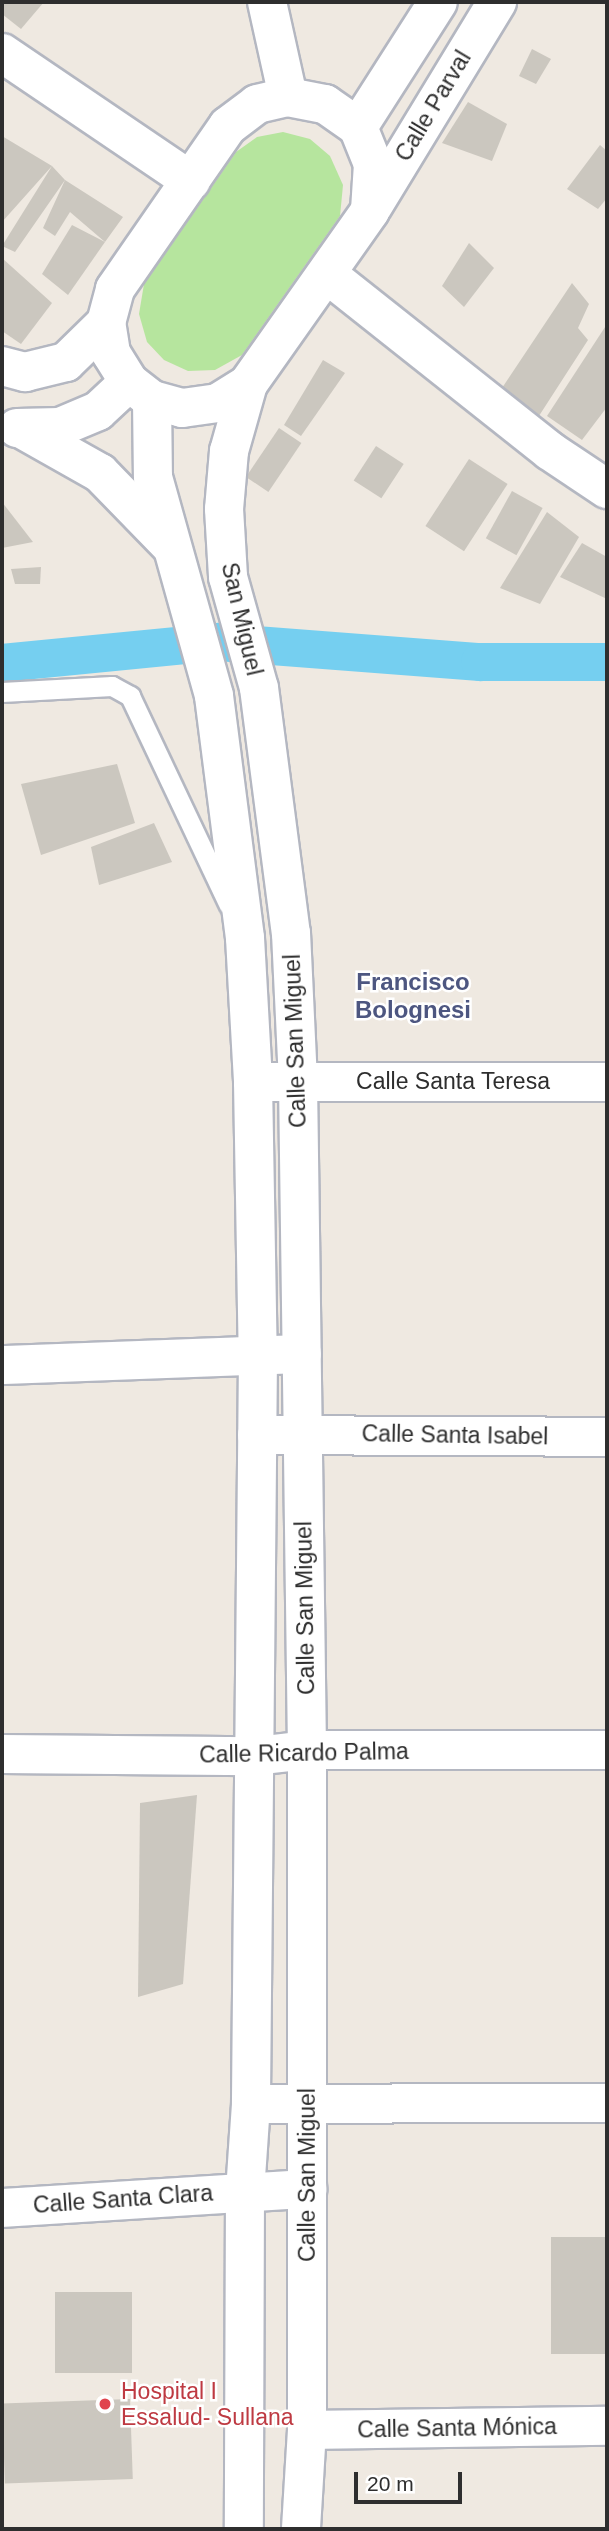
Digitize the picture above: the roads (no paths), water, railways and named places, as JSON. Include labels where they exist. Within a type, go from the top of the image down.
[{"type":"street","points":[[267,2],[289,97]]},
{"type":"street","points":[[358,127],[438,2]]},
{"type":"street","name":"Calle Parval","points":[[248,384],[328,275],[370,211],[497,2]]},
{"type":"street","points":[[2,53],[191,181]]},
{"type":"street","points":[[248,384],[218,403],[182,408],[141,391],[111,353],[106,323],[115,289],[228,126],[257,104],[289,97],[325,104],[358,127],[373,164],[370,211]]},
{"type":"street","points":[[328,275],[550,451],[607,489]]},
{"type":"street","points":[[2,366],[25,372],[66,362],[106,323]]},
{"type":"street","name":"San Miguel","points":[[248,384],[229,451],[224,509],[228,577],[259,688]]},
{"type":"street","points":[[11,426],[60,427],[141,391]]},
{"type":"street","name":"San Miguel","points":[[141,391],[153,477],[214,696]]},
{"type":"street","points":[[11,426],[100,473],[170,545]]},
{"type":"street","name":"Calle San Miguel","points":[[259,688],[291,933],[298,1081],[307,1750],[307,2430],[301,2529]]},
{"type":"street","name":"Calle San Miguel","points":[[214,696],[245,938],[253,1083],[258,1356],[251,2104],[245,2191],[244,2529]]},
{"type":"street","name":"Calle Santa Teresa","points":[[253,1083],[607,1082]]},
{"type":"street","points":[[2,1365],[302,1354]]},
{"type":"street","name":"Calle Santa Isabel","points":[[257,1435],[302,1432],[607,1437]]},
{"type":"street","name":"Calle Ricardo Palma","points":[[2,1754],[255,1756],[307,1750],[607,1750]]},
{"type":"street","points":[[251,2104],[307,2106],[607,2103]]},
{"type":"street","name":"Calle Santa Clara","points":[[2,2208],[307,2189]]},
{"type":"street","name":"Calle Santa Mónica","points":[[307,2430],[607,2426]]},
{"type":"lane","points":[[2,692],[112,687],[130,696],[245,938]]},
{"type":"waterway","points":[[2,663],[218,642],[480,662],[607,662]]},
{"type":"place","name":"Hospital I Essalud- Sullana","points":[[105,2404]]},
{"type":"district","name":"Francisco Bolognesi","points":[[413,996]]}]
